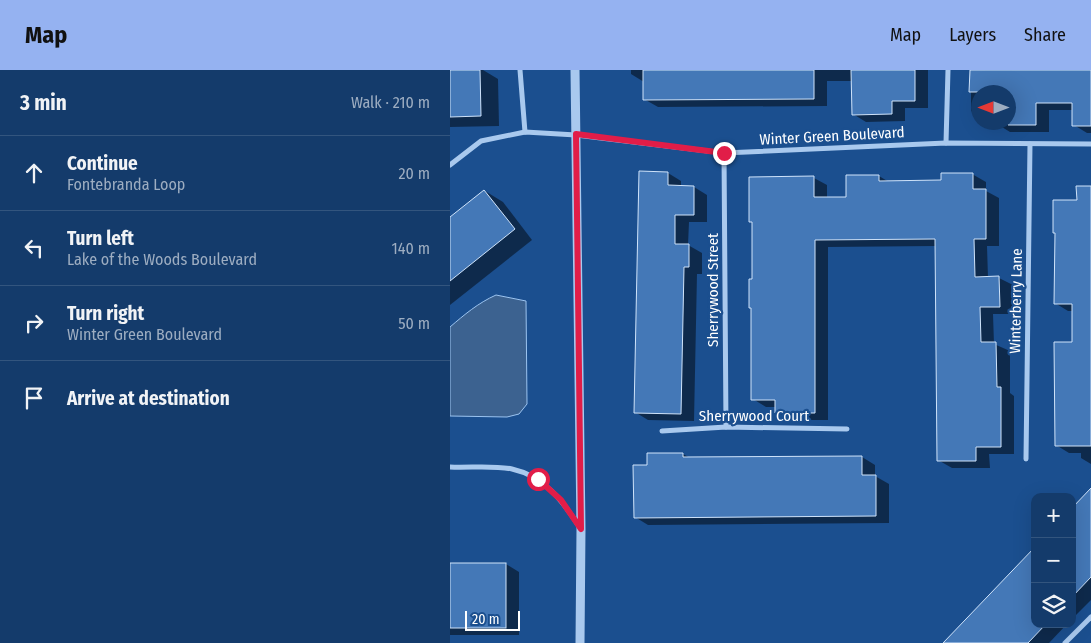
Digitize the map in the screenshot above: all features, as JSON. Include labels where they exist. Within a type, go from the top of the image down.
[{"type":"street","points":[[520,70],[525,132]]},
{"type":"street","points":[[575,70],[581,529],[580,643]]},
{"type":"street","points":[[946,143],[948,70]]},
{"type":"street","name":"Winter Green Boulevard","points":[[450,165],[481,141],[525,132],[576,134],[724,153],[946,143],[1091,144]]},
{"type":"street","name":"Winterberry Lane","points":[[1026,459],[1030,144]]},
{"type":"street","name":"Sherrywood Street","points":[[724,153],[726,427]]},
{"type":"street","name":"Sherrywood Court","points":[[662,431],[726,427],[847,429]]},
{"type":"street","points":[[450,467],[513,470],[528,474],[546,486],[561,500],[581,529]]},
{"type":"street","points":[[1065,643],[1091,617]]},
{"type":"water","points":[[496,295],[526,301],[527,404],[519,414],[507,417],[450,416],[450,327],[477,305]]},
{"type":"building","points":[[450,70],[480,70],[481,116],[450,117]]},
{"type":"building","points":[[643,70],[814,70],[814,99],[643,100]]},
{"type":"building","points":[[851,70],[915,70],[915,101],[892,101],[892,114],[852,115]]},
{"type":"building","points":[[970,70],[1091,70],[1091,126],[1072,126],[1072,103],[1036,103],[1036,125],[1016,125],[1016,85],[971,85],[971,92],[969,92]]},
{"type":"building","points":[[639,171],[668,172],[668,185],[694,186],[694,215],[675,215],[675,244],[689,244],[689,267],[684,267],[681,414],[634,413]]},
{"type":"building","points":[[941,173],[973,173],[973,189],[986,189],[986,239],[974,239],[975,277],[999,276],[1000,307],[980,307],[981,342],[996,342],[997,387],[1001,387],[1001,447],[976,447],[976,461],[937,461],[935,239],[815,240],[815,413],[775,413],[775,400],[751,400],[751,308],[749,308],[749,279],[752,279],[752,222],[749,222],[749,177],[814,176],[814,197],[846,197],[846,175],[879,175],[879,181],[941,180]]},
{"type":"building","points":[[1076,186],[1091,186],[1091,446],[1055,446],[1054,342],[1072,342],[1072,304],[1054,304],[1055,233],[1053,233],[1053,200],[1077,200]]},
{"type":"building","points":[[484,190],[515,229],[450,281],[450,217]]},
{"type":"building","points":[[647,453],[683,453],[683,457],[862,456],[862,475],[876,475],[876,516],[634,518],[633,465],[647,465]]},
{"type":"building","points":[[1091,488],[1091,577],[1076,593],[1076,538],[1076,504]]},
{"type":"building","points":[[1031,551],[1031,628],[1042,628],[1028,643],[943,643]]},
{"type":"building","points":[[450,563],[506,563],[506,628],[450,628]]},
{"type":"route","points":[[538,479],[561,500],[581,529],[576,134],[724,153]]}]
